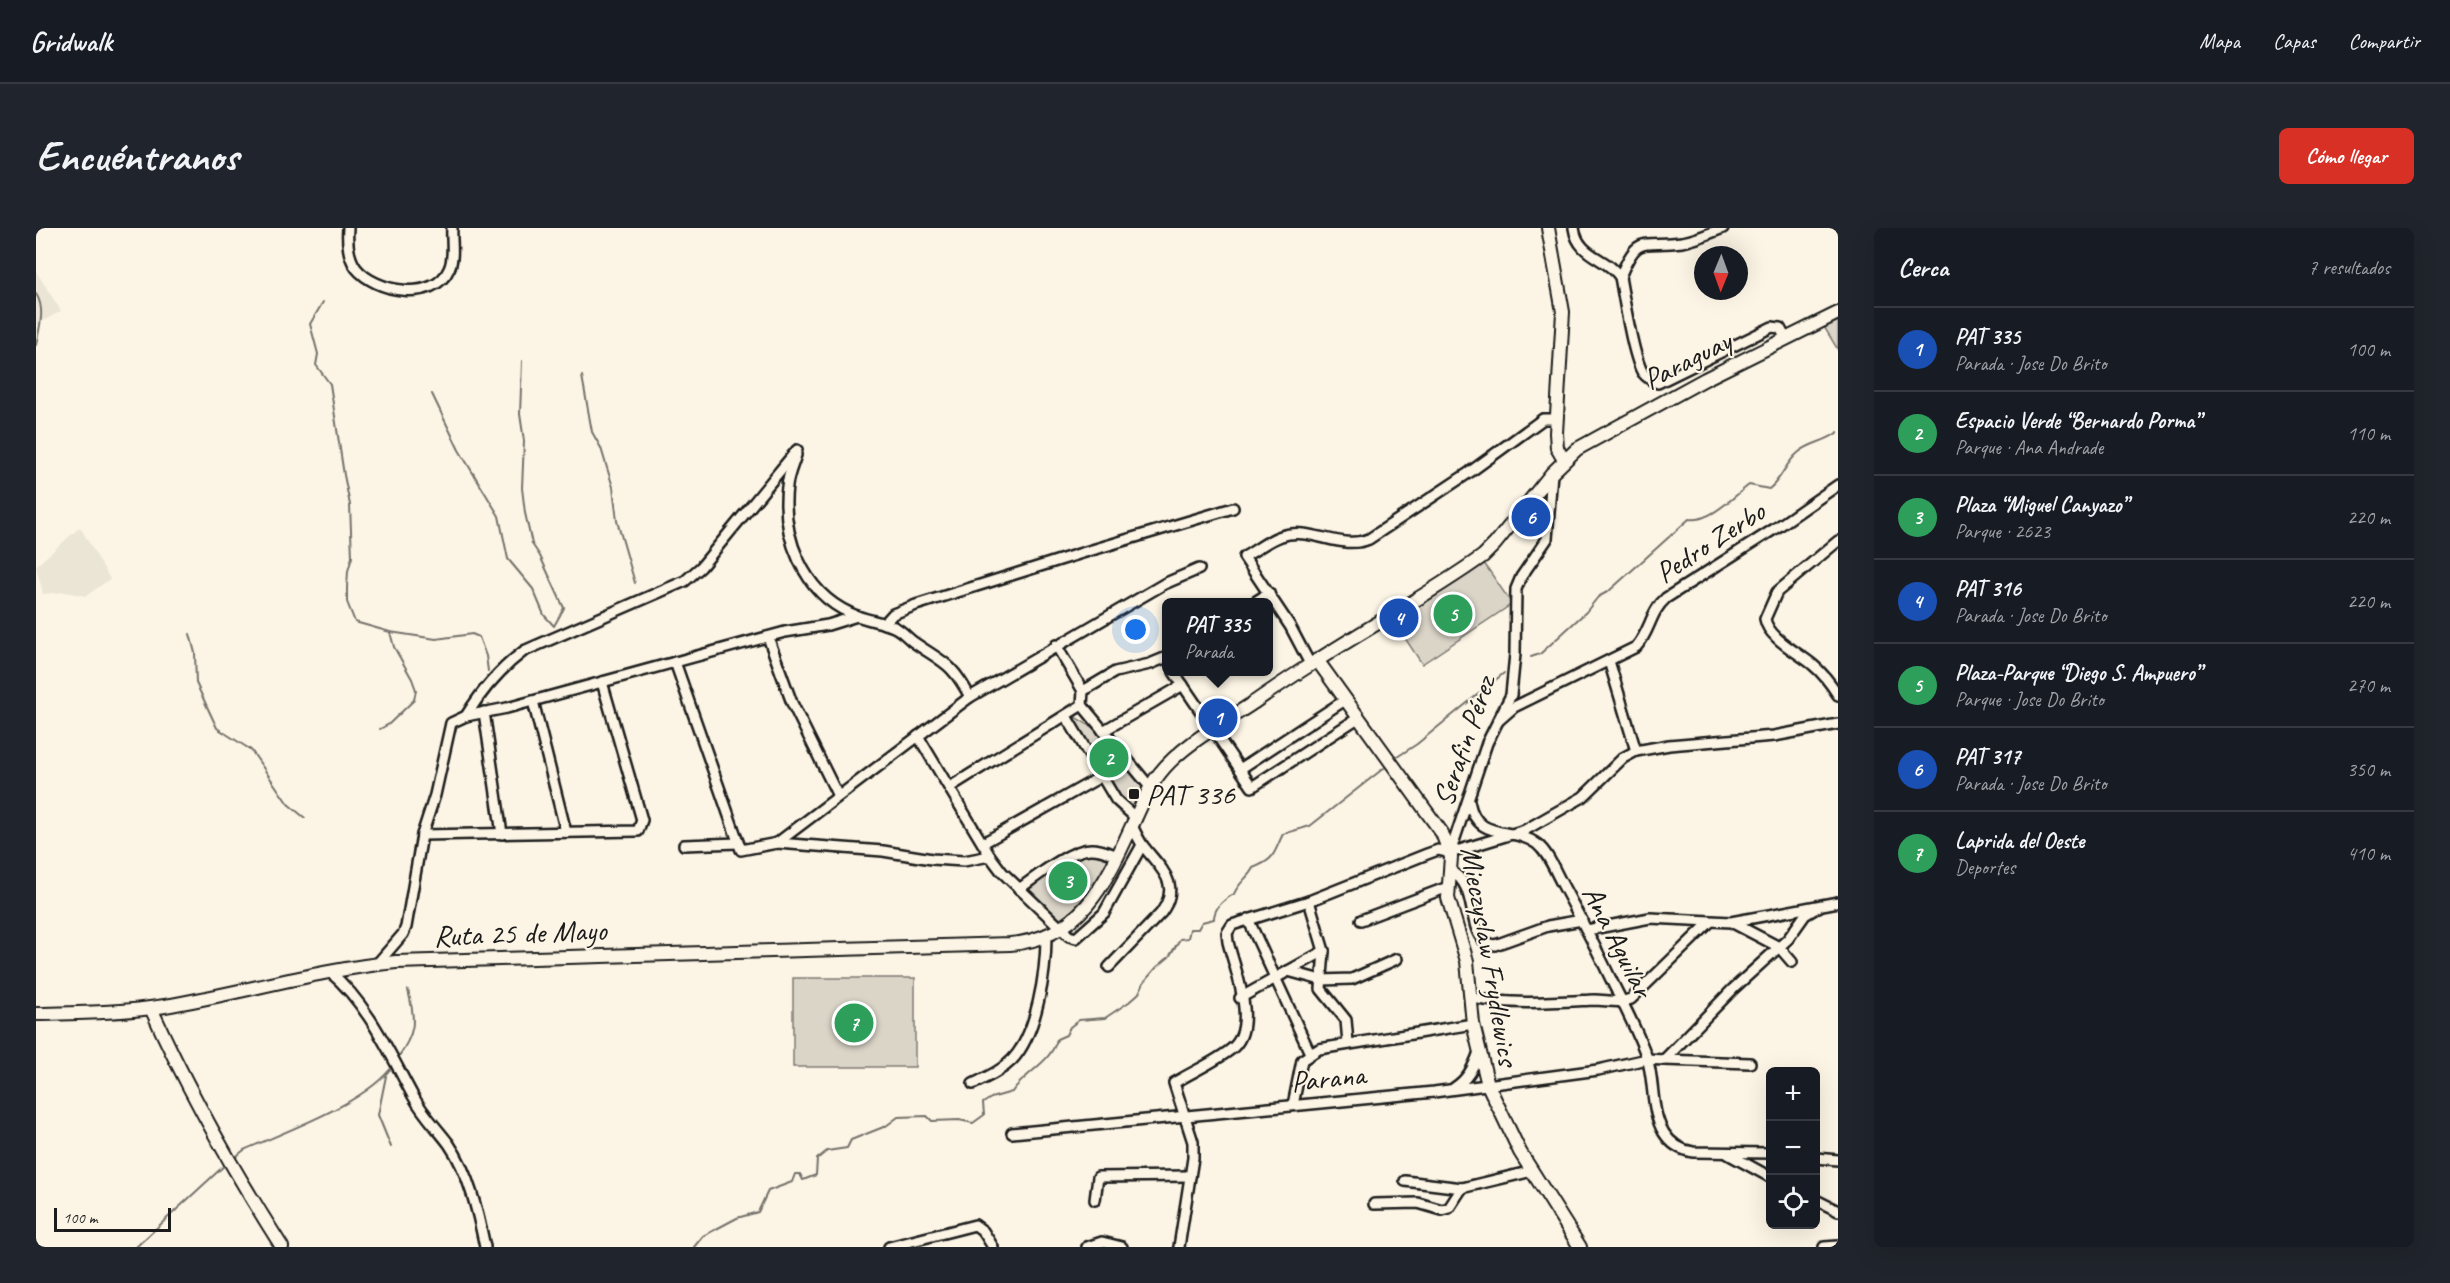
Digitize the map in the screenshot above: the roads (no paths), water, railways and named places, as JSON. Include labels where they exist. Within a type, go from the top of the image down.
[{"type":"main road","points":[[1548,228],[1563,312],[1556,419],[1557,448],[1564,460]]},
{"type":"main road","name":"Paraguay","points":[[1313,662],[1483,556],[1564,460],[1605,432],[1838,313]]},
{"type":"main road","name":"Mieczyslaw Frydlewics","points":[[1313,662],[1345,700],[1442,833],[1450,853],[1448,887],[1453,920],[1467,961],[1473,1024],[1488,1085],[1515,1143],[1580,1247]]},
{"type":"main road","name":"Ruta 25 de Mayo","points":[[36,1014],[102,1013],[151,1008],[377,964],[1029,943],[1046,937],[1077,917],[1094,897],[1118,856],[1150,787],[1174,758],[1212,729],[1313,662]]},
{"type":"main road","points":[[151,1008],[170,1050],[236,1174],[282,1247]]},
{"type":"street","points":[[348,228],[347,244],[356,267],[372,282],[402,290],[427,289],[443,279],[450,268],[452,257],[452,228]]},
{"type":"street","points":[[1574,228],[1575,235],[1589,254],[1610,266],[1620,277],[1638,364],[1647,378],[1658,383],[1772,327],[1780,328],[1786,339]]},
{"type":"street","points":[[1620,277],[1633,249],[1642,244],[1691,240],[1723,228]]},
{"type":"street","points":[[1272,598],[1244,557],[1281,536],[1295,534],[1323,537],[1348,544],[1369,539],[1470,472],[1544,419],[1556,419]]},
{"type":"street","points":[[466,716],[483,691],[505,666],[524,651],[686,581],[701,567],[797,450],[787,483],[787,522],[794,550],[804,570],[828,600],[857,616],[897,628],[912,641],[949,665],[959,675],[970,697]]},
{"type":"street","name":"Serafin Pérez","points":[[1450,853],[1470,801],[1487,743],[1513,686],[1516,589],[1521,577],[1547,539],[1552,473]]},
{"type":"street","name":"Pedro Zerbo","points":[[1498,721],[1514,707],[1636,647],[1641,642],[1653,614],[1666,598],[1838,485]]},
{"type":"street","points":[[884,624],[893,614],[916,605],[1233,508]]},
{"type":"street","points":[[1838,541],[1777,592],[1765,619],[1771,633],[1815,666],[1838,695]]},
{"type":"street","points":[[777,843],[970,697],[1164,584],[1199,569]]},
{"type":"street","points":[[1262,598],[1269,593]]},
{"type":"street","points":[[1273,599],[1313,662]]},
{"type":"street","points":[[377,964],[406,927],[422,835],[435,795],[451,723],[466,716],[533,701],[768,637],[828,625],[857,616]]},
{"type":"street","points":[[768,637],[792,703],[838,796]]},
{"type":"street","points":[[1056,645],[1083,691],[1082,705],[1150,787]]},
{"type":"street","points":[[1083,691],[1115,672],[1162,660]]},
{"type":"street","points":[[1609,661],[1636,751]]},
{"type":"street","points":[[675,662],[741,850],[777,843],[883,851],[932,859],[964,861],[990,856]]},
{"type":"street","points":[[1103,731],[1180,676],[1212,729],[1252,787],[1358,718]]},
{"type":"street","points":[[422,835],[638,831],[642,819],[602,682]]},
{"type":"street","points":[[1239,769],[1345,700]]},
{"type":"street","points":[[533,701],[566,832]]},
{"type":"street","points":[[950,786],[1082,705]]},
{"type":"street","points":[[484,712],[502,834]]},
{"type":"street","points":[[1066,716],[1116,800],[1134,822],[1142,845],[1166,875],[1170,894],[1168,904],[1108,967]]},
{"type":"street","points":[[1179,1247],[1193,1142],[1174,1083],[1231,1050],[1243,1035],[1245,1006],[1241,998],[1227,933],[1232,925],[1309,901],[1438,850],[1450,853],[1525,830],[1583,797],[1623,758],[1636,751],[1669,745],[1774,736],[1838,724]]},
{"type":"street","points":[[918,736],[990,856],[1019,889],[1069,936],[1076,938],[1104,913],[1142,845]]},
{"type":"street","points":[[983,843],[1102,776]]},
{"type":"street","name":"Ana Aguilar","points":[[1470,801],[1473,814],[1486,828],[1530,840],[1544,852],[1587,930],[1647,1059],[1656,1115],[1664,1132],[1682,1150],[1726,1153]]},
{"type":"street","points":[[684,845],[738,843]]},
{"type":"street","points":[[1019,889],[1075,853],[1087,849],[1098,849],[1118,856]]},
{"type":"street","points":[[1449,871],[1462,878],[1479,937],[1487,944],[1495,945],[1548,926],[1582,920]]},
{"type":"street","points":[[1361,920],[1448,887]]},
{"type":"street","points":[[1309,901],[1324,951],[1321,989],[1346,1020],[1348,1043]]},
{"type":"street","points":[[1587,930],[1650,918],[1731,922],[1838,902]]},
{"type":"street","points":[[1664,1060],[1733,989],[1788,939],[1806,915],[1820,906]]},
{"type":"street","points":[[1248,919],[1310,1053]]},
{"type":"street","points":[[1472,998],[1521,1004],[1606,1000],[1622,1003],[1631,999],[1710,922]]},
{"type":"street","points":[[1731,922],[1779,947],[1792,962]]},
{"type":"street","points":[[973,1084],[996,1073],[1012,1059],[1024,1043],[1038,1005],[1046,957],[1046,937]]},
{"type":"street","points":[[1241,998],[1324,951]]},
{"type":"street","points":[[1288,971],[1321,980],[1352,979],[1368,974],[1397,959]]},
{"type":"street","points":[[330,972],[344,984],[389,1049],[414,1099],[458,1159],[467,1182],[484,1247]]},
{"type":"street","points":[[1293,1105],[1302,1060],[1318,1049],[1473,1024]]},
{"type":"street","points":[[1451,1090],[1462,1083],[1470,1073],[1479,1052]]},
{"type":"street","name":"Parana","points":[[1012,1133],[1451,1090],[1598,1070],[1647,1059],[1750,1063]]},
{"type":"street","points":[[1726,1153],[1766,1153]]},
{"type":"street","points":[[1726,1153],[1766,1175]]},
{"type":"street","points":[[1820,1158],[1838,1160]]},
{"type":"street","points":[[1405,1181],[1462,1188],[1532,1171]]},
{"type":"street","points":[[1095,1200],[1098,1177],[1190,1176]]},
{"type":"street","points":[[1374,1204],[1418,1203],[1442,1210],[1449,1208],[1462,1188]]},
{"type":"street","points":[[1820,1202],[1838,1211]]},
{"type":"street","points":[[889,1247],[975,1225],[983,1231],[993,1247]]},
{"type":"street","points":[[1087,1247],[1102,1242],[1122,1247]]},
{"type":"street","points":[[1824,1247],[1838,1246]]},
{"type":"waterway","points":[[36,294],[41,306],[36,345]]},
{"type":"waterway","points":[[323,302],[310,324],[318,354],[316,365],[330,384],[350,505],[352,557],[348,571],[347,602],[355,622],[390,632],[394,647],[416,690],[414,700],[389,724],[380,729]]},
{"type":"waterway","points":[[432,394],[459,450],[499,516],[508,559],[533,589],[544,615],[554,626],[564,608],[532,544],[525,513],[522,488],[524,441],[520,414],[522,361]]},
{"type":"waterway","points":[[582,376],[592,432],[601,448],[613,487],[617,521],[635,583]]},
{"type":"waterway","points":[[1531,657],[1540,654],[1586,612],[1598,597],[1609,591],[1689,519],[1697,519],[1713,513],[1749,485],[1769,489],[1799,452],[1838,432]]},
{"type":"waterway","points":[[390,632],[436,639],[472,634],[479,637],[486,656],[488,671]]},
{"type":"waterway","points":[[190,634],[195,653],[196,683],[217,728],[251,750],[288,804],[305,818]]},
{"type":"waterway","points":[[1397,757],[1417,744],[1504,673]]},
{"type":"waterway","points":[[694,1247],[703,1236],[737,1218],[758,1212],[768,1191],[792,1182],[795,1174],[800,1174],[803,1180],[816,1175],[817,1159],[827,1151],[847,1148],[851,1140],[886,1126],[898,1117],[927,1116],[932,1121],[959,1120],[973,1123],[984,1115],[983,1103],[991,1098],[1012,1092],[1044,1061],[1057,1039],[1066,1035],[1070,1027],[1079,1020],[1105,1018],[1139,993],[1144,982],[1169,957],[1180,939],[1188,938],[1190,929],[1198,929],[1202,922],[1214,919],[1218,907],[1234,894],[1253,868],[1270,859],[1283,834],[1310,826],[1384,768]]},
{"type":"waterway","points":[[397,1059],[408,1041],[413,1026],[408,990]]},
{"type":"waterway","points":[[233,1159],[244,1150],[347,1103],[382,1078],[394,1064]]},
{"type":"waterway","points":[[386,1076],[378,1115],[391,1147]]},
{"type":"waterway","points":[[136,1247],[226,1164]]},
{"type":"place","name":"PAT 317","points":[[1531,517]]},
{"type":"place","name":"Plaza-Parque “Diego S. Ampuero”","points":[[1453,614]]},
{"type":"place","name":"PAT 316","points":[[1399,618]]},
{"type":"place","name":"PAT 335","points":[[1218,718]]},
{"type":"place","name":"Espacio Verde “Bernardo Porma”","points":[[1109,758]]},
{"type":"place","name":"PAT 336","points":[[1134,794]]},
{"type":"place","name":"Plaza “Miguel Canyazo”","points":[[1068,881]]},
{"type":"place","name":"Laprida del Oeste","points":[[854,1023]]}]
